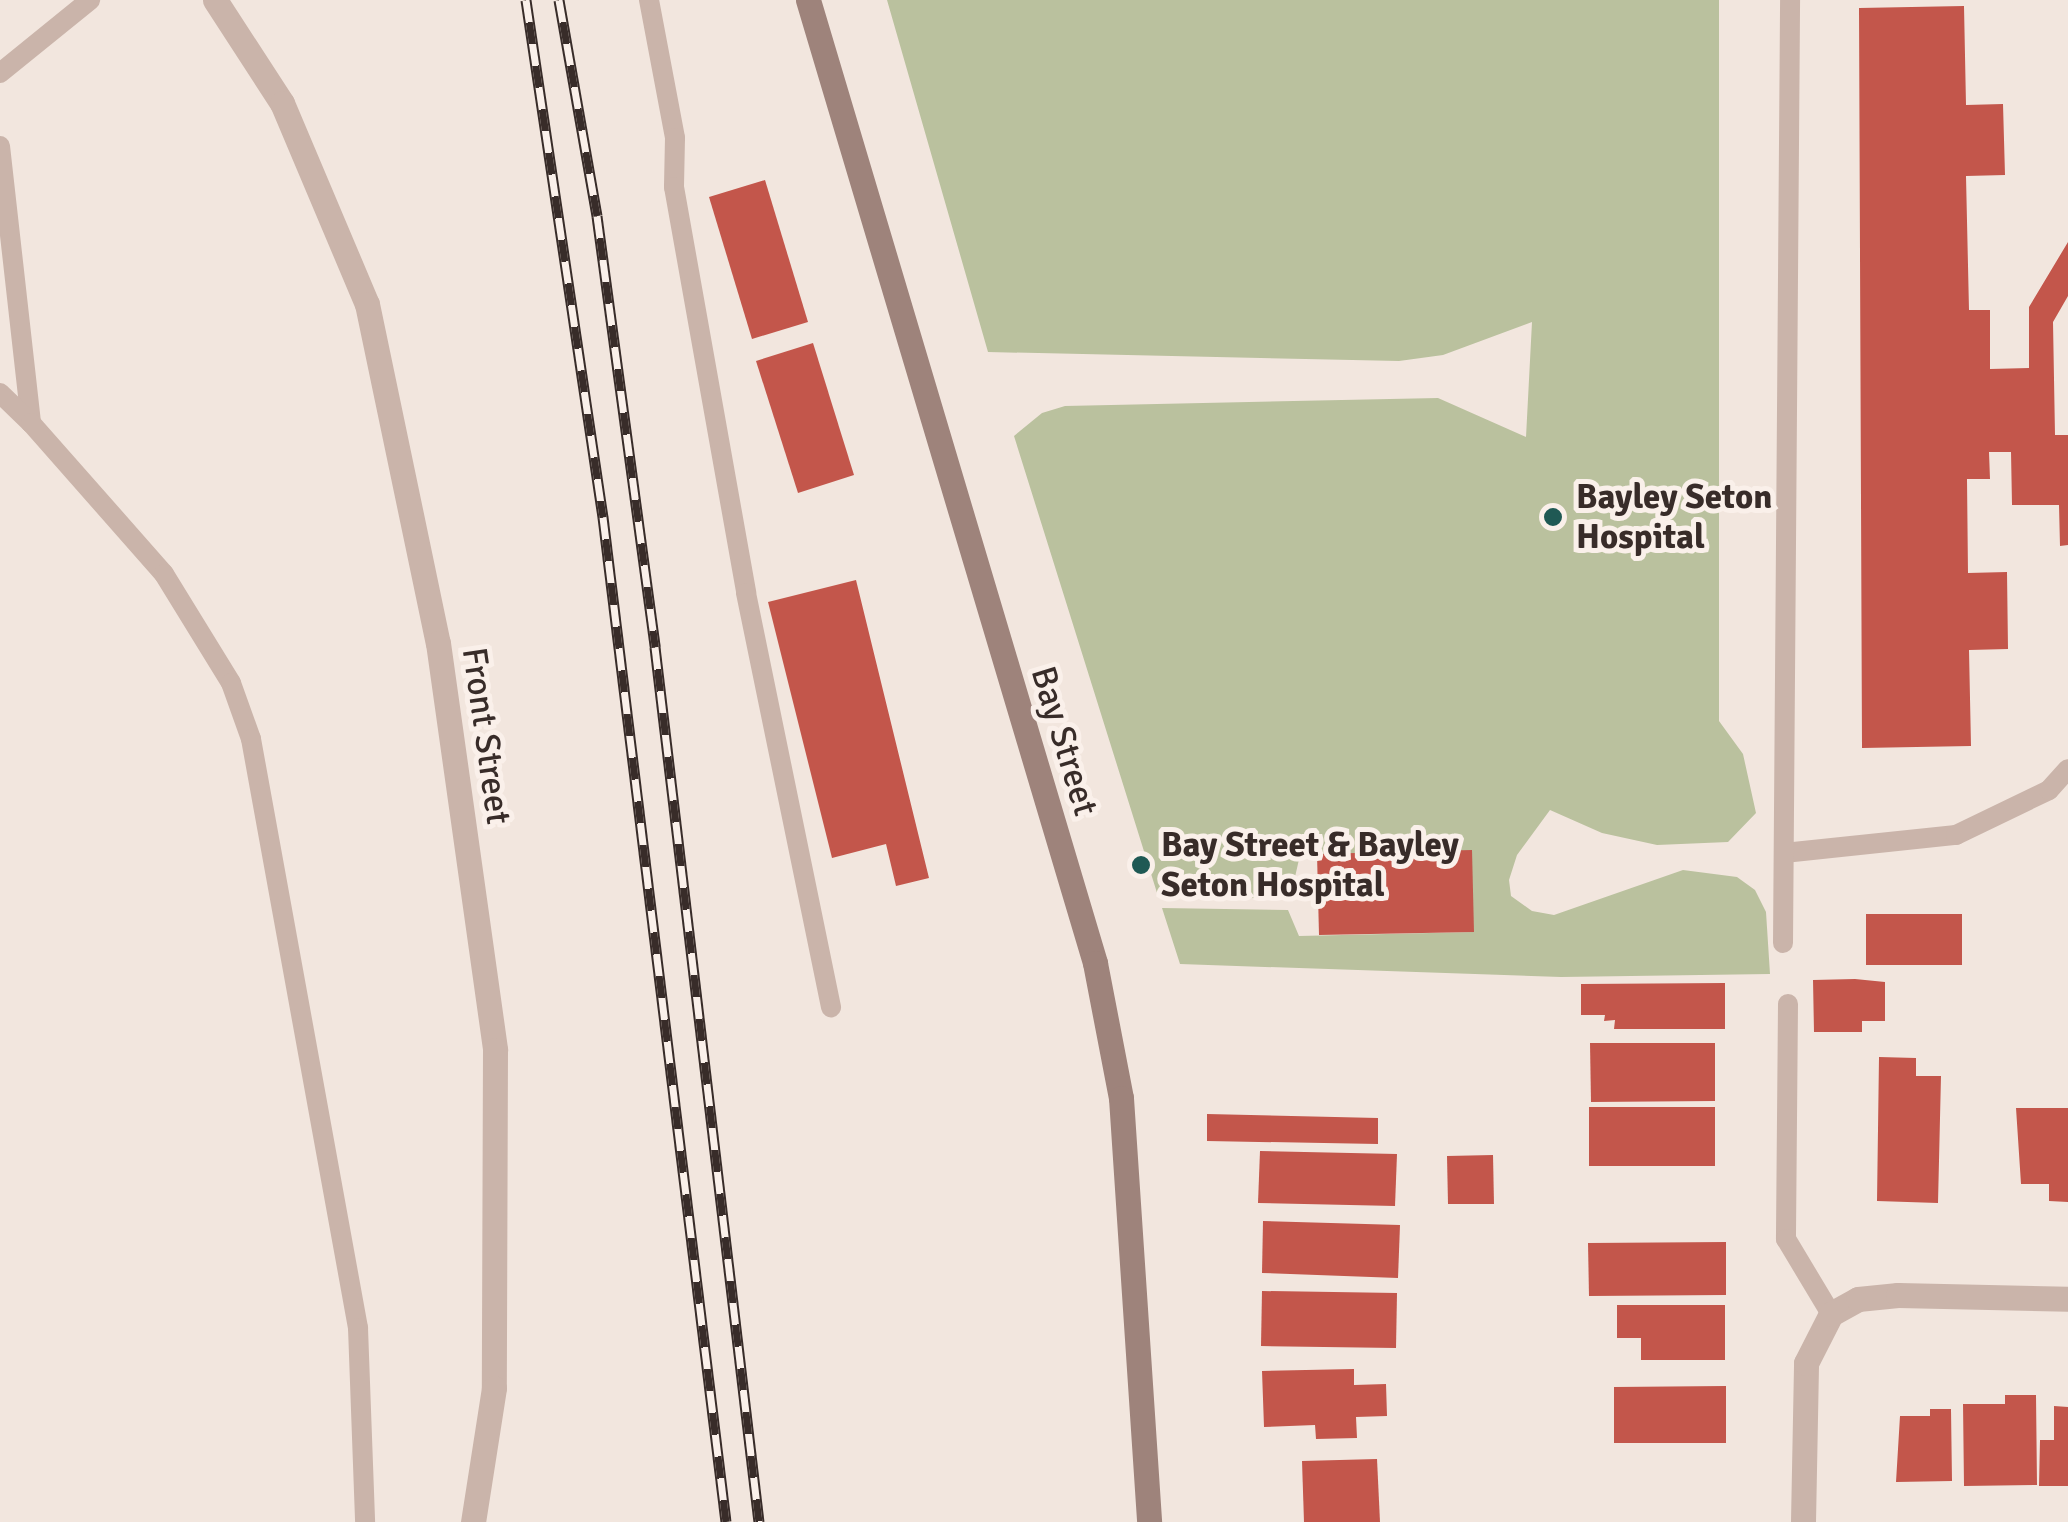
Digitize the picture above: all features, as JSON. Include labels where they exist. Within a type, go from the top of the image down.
[{"type":"main road","name":"Bay Street","points":[[808,0],[1095,963],[1121,1098],[1149,1522]]},
{"type":"street","name":"Front Street","points":[[215,0],[282,103],[367,304],[438,643],[495,1050],[494,1388],[473,1522]]},
{"type":"street","points":[[1804,1522],[1806,1363],[1830,1314],[1858,1299],[1898,1295],[2068,1298]]},
{"type":"lane","points":[[0,73],[90,0]]},
{"type":"lane","points":[[649,0],[675,138],[674,188],[746,593],[831,1007]]},
{"type":"lane","points":[[1783,942],[1790,0]]},
{"type":"lane","points":[[0,146],[31,423]]},
{"type":"lane","points":[[0,393],[164,574],[231,683],[251,739],[358,1328],[365,1522]]},
{"type":"lane","points":[[1784,852],[1956,834],[2049,790],[2068,769]]},
{"type":"lane","points":[[1788,1004],[1786,1240],[1830,1314]]},
{"type":"green space","name":"Bayley Seton Hospital","points":[[887,0],[1719,0],[1719,721],[1743,754],[1756,813],[1728,842],[1657,845],[1602,833],[1550,810],[1517,855],[1509,880],[1511,896],[1532,911],[1554,915],[1683,870],[1737,877],[1755,890],[1766,912],[1770,974],[1561,977],[1180,964],[1162,908],[1288,910],[1299,936],[1473,932],[1317,854],[1300,855],[1290,899],[1158,896],[1014,436],[1042,413],[1065,406],[1438,398],[1526,437],[1532,322],[1443,355],[1399,361],[988,352]]},
{"type":"building","points":[[1964,6],[1966,105],[2003,104],[2005,175],[1966,176],[1969,310],[1990,310],[1990,369],[2029,368],[2029,307],[2068,242],[2068,296],[2053,322],[2055,435],[2068,435],[2068,545],[2060,546],[2059,505],[2012,505],[2011,452],[1989,452],[1990,479],[1967,479],[1968,573],[2007,572],[2008,649],[1969,650],[1971,746],[1862,748],[1859,8]]},
{"type":"building","points":[[765,180],[808,322],[752,339],[709,197]]},
{"type":"building","points":[[813,343],[854,475],[798,493],[756,361]]},
{"type":"building","points":[[856,580],[929,878],[896,886],[886,844],[832,858],[768,602]]},
{"type":"building","points":[[1472,850],[1474,932],[1319,935],[1317,854]]},
{"type":"building","points":[[1866,914],[1962,914],[1962,965],[1866,965]]},
{"type":"building","points":[[1813,980],[1885,982],[1885,1021],[1862,1021],[1862,1032],[1814,1032]]},
{"type":"building","points":[[1725,983],[1725,1029],[1614,1029],[1615,1020],[1604,1021],[1605,1015],[1581,1015],[1581,984]]},
{"type":"building","points":[[1590,1043],[1715,1043],[1715,1101],[1591,1102]]},
{"type":"building","points":[[1879,1057],[1916,1058],[1916,1076],[1941,1076],[1938,1203],[1877,1201]]},
{"type":"building","points":[[1589,1107],[1715,1107],[1715,1166],[1589,1166]]},
{"type":"building","points":[[2016,1108],[2068,1108],[2068,1202],[2049,1201],[2049,1184],[2021,1184]]},
{"type":"building","points":[[1207,1114],[1378,1118],[1378,1144],[1207,1141]]},
{"type":"building","points":[[1260,1151],[1397,1154],[1395,1206],[1258,1203]]},
{"type":"building","points":[[1493,1155],[1494,1204],[1448,1204],[1447,1156]]},
{"type":"building","points":[[1263,1221],[1400,1225],[1398,1278],[1262,1273]]},
{"type":"building","points":[[1726,1242],[1726,1295],[1589,1296],[1588,1243]]},
{"type":"building","points":[[1262,1291],[1397,1293],[1396,1348],[1261,1346]]},
{"type":"building","points":[[1617,1305],[1725,1305],[1725,1360],[1641,1360],[1641,1338],[1617,1338]]},
{"type":"building","points":[[1354,1369],[1354,1385],[1386,1384],[1387,1416],[1356,1417],[1357,1438],[1316,1439],[1315,1425],[1264,1427],[1262,1371]]},
{"type":"building","points":[[1726,1386],[1726,1443],[1614,1443],[1614,1387]]},
{"type":"building","points":[[2005,1395],[2036,1395],[2037,1485],[1964,1486],[1963,1404],[2005,1404]]},
{"type":"building","points":[[2054,1406],[2068,1407],[2068,1486],[2039,1486],[2040,1440],[2054,1440]]},
{"type":"building","points":[[1930,1409],[1951,1409],[1952,1481],[1896,1482],[1900,1416],[1930,1416]]},
{"type":"building","points":[[1377,1459],[1380,1522],[1304,1522],[1302,1461]]},
{"type":"railway","points":[[526,0],[603,517],[726,1522]]},
{"type":"railway","points":[[559,0],[597,216],[655,647],[759,1522]]},
{"type":"place","name":"Bayley Seton Hospital","points":[[1553,517]]},
{"type":"place","name":"Bay Street & Bayley Seton Hospital","points":[[1141,865]]}]
